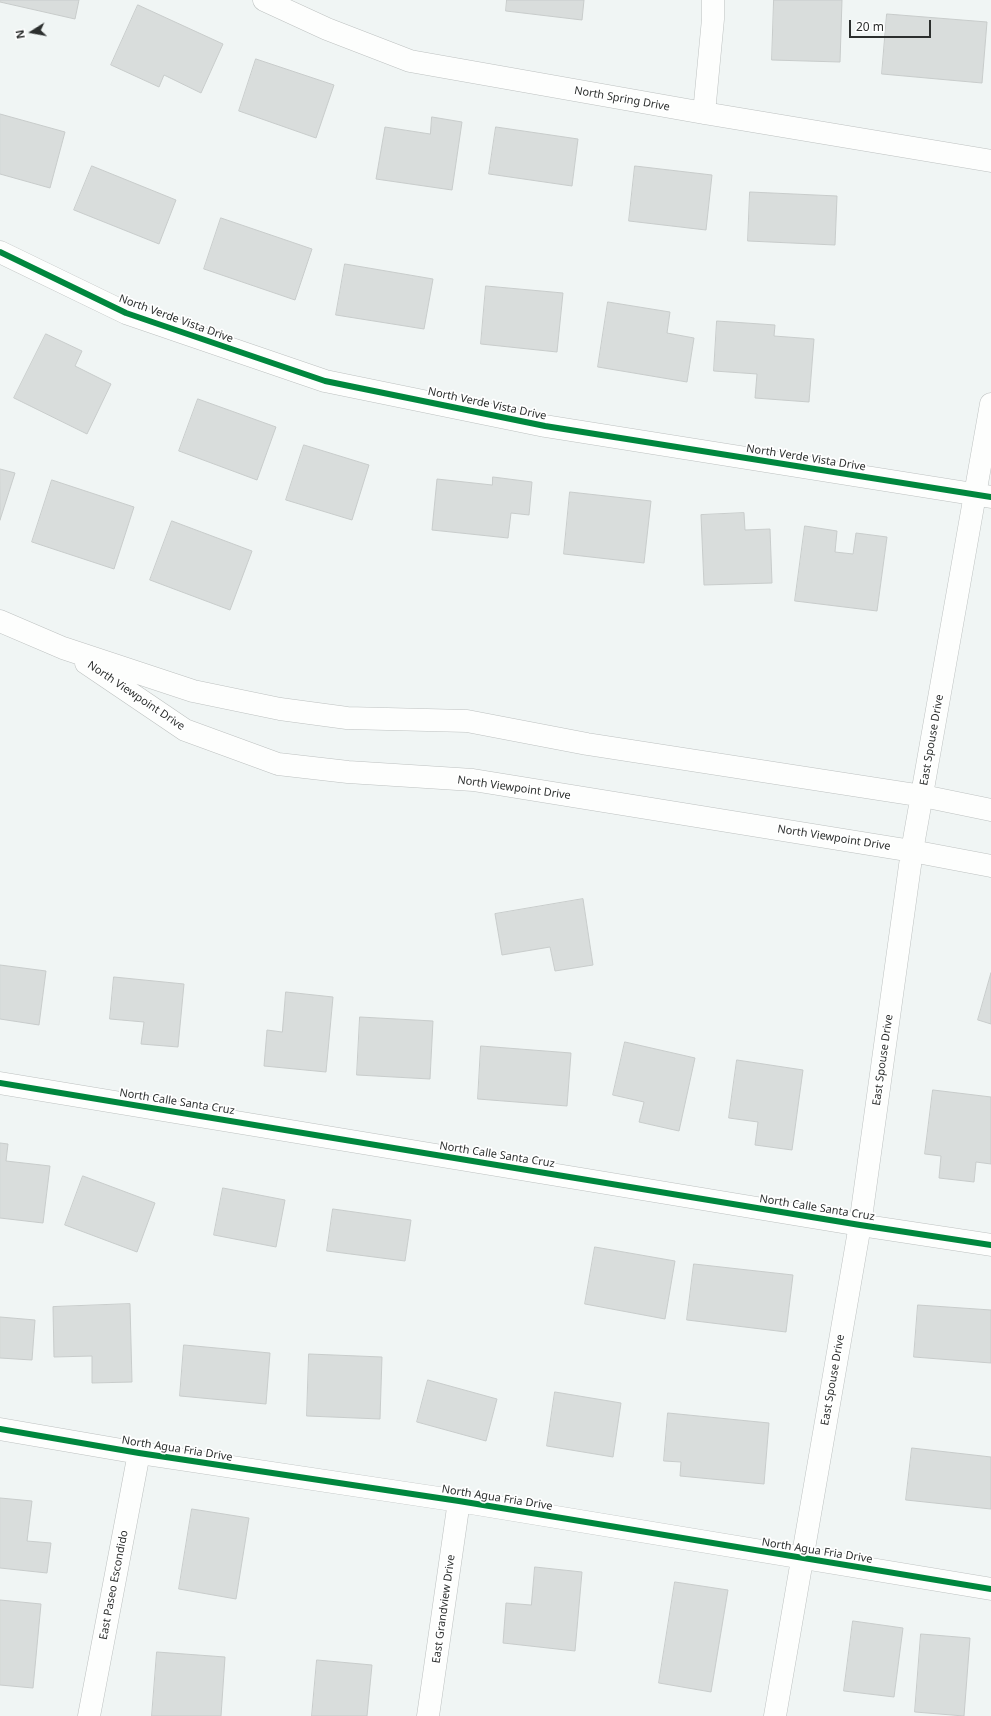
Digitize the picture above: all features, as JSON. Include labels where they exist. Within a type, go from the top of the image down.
[{"type":"street","name":"North Spring Drive","points":[[264,0],[326,29],[410,61],[704,113],[991,161]]},
{"type":"street","points":[[704,113],[713,19],[713,0]]},
{"type":"street","name":"North Verde Vista Drive","points":[[0,252],[126,313],[325,381],[545,426],[983,496]]},
{"type":"street","name":"East Spouse Drive","points":[[775,1716],[860,1226],[912,851],[983,496],[991,404]]},
{"type":"street","name":"North Viewpoint Drive","points":[[0,621],[63,648],[193,691],[280,709],[348,718],[467,721],[587,744],[923,796],[991,810]]},
{"type":"street","name":"North Viewpoint Drive","points":[[63,648],[185,730],[278,764],[348,772],[473,780],[912,851],[991,866]]},
{"type":"street","name":"North Calle Santa Cruz","points":[[0,1083],[860,1226],[991,1245]]},
{"type":"street","name":"North Agua Fria Drive","points":[[0,1429],[139,1453],[459,1501],[991,1589]]},
{"type":"street","name":"East Paseo Escondido","points":[[89,1716],[139,1453]]},
{"type":"street","name":"East Grandview Drive","points":[[428,1716],[459,1501]]},
{"type":"building","points":[[0,0],[79,0],[75,19],[0,2]]},
{"type":"building","points":[[507,0],[584,0],[582,20],[506,11]]},
{"type":"building","points":[[774,0],[842,0],[840,62],[772,60]]},
{"type":"building","points":[[138,5],[223,44],[201,93],[164,75],[159,87],[111,65]]},
{"type":"building","points":[[887,14],[987,22],[982,83],[882,74]]},
{"type":"building","points":[[256,59],[334,85],[316,138],[239,111]]},
{"type":"building","points":[[0,114],[65,132],[50,188],[0,174]]},
{"type":"building","points":[[432,117],[462,122],[452,190],[376,179],[385,127],[430,134]]},
{"type":"building","points":[[496,127],[578,139],[572,186],[489,174]]},
{"type":"building","points":[[92,166],[176,200],[159,244],[74,210]]},
{"type":"building","points":[[635,166],[712,175],[706,230],[629,221]]},
{"type":"building","points":[[750,192],[837,196],[835,245],[748,241]]},
{"type":"building","points":[[221,218],[312,249],[295,300],[204,269]]},
{"type":"building","points":[[345,264],[433,279],[424,329],[336,315]]},
{"type":"building","points":[[486,286],[563,293],[557,352],[481,344]]},
{"type":"building","points":[[608,302],[670,312],[667,333],[694,338],[687,382],[598,367]]},
{"type":"building","points":[[717,321],[775,325],[774,336],[814,339],[809,402],[755,398],[757,374],[714,371]]},
{"type":"building","points":[[46,334],[82,351],[75,366],[111,384],[87,434],[14,398]]},
{"type":"building","points":[[198,399],[276,427],[257,480],[179,451]]},
{"type":"building","points":[[304,445],[369,465],[352,520],[286,500]]},
{"type":"building","points":[[0,469],[15,473],[0,520]]},
{"type":"building","points":[[493,477],[532,482],[529,515],[511,513],[508,538],[432,530],[437,479],[492,485]]},
{"type":"building","points":[[52,480],[134,507],[114,569],[32,542]]},
{"type":"building","points":[[570,492],[651,501],[644,563],[564,554]]},
{"type":"building","points":[[744,513],[745,530],[770,529],[772,583],[704,585],[701,515]]},
{"type":"building","points":[[172,521],[252,551],[230,610],[150,580]]},
{"type":"building","points":[[805,526],[837,531],[835,552],[853,554],[856,533],[887,537],[877,611],[795,601]]},
{"type":"building","points":[[583,899],[593,965],[555,971],[550,947],[502,955],[495,914]]},
{"type":"building","points":[[0,965],[46,971],[39,1025],[0,1019]]},
{"type":"building","points":[[991,973],[991,1024],[978,1020]]},
{"type":"building","points":[[114,977],[184,984],[178,1047],[141,1044],[144,1022],[110,1019]]},
{"type":"building","points":[[286,992],[333,997],[326,1072],[264,1066],[267,1030],[282,1032]]},
{"type":"building","points":[[360,1017],[433,1021],[430,1079],[357,1075]]},
{"type":"building","points":[[625,1042],[695,1058],[679,1131],[639,1122],[644,1102],[613,1095]]},
{"type":"building","points":[[481,1046],[571,1053],[567,1106],[478,1099]]},
{"type":"building","points":[[737,1060],[803,1070],[792,1150],[755,1145],[758,1122],[729,1118]]},
{"type":"building","points":[[933,1090],[991,1097],[991,1164],[976,1162],[974,1182],[939,1178],[941,1156],[925,1154]]},
{"type":"building","points":[[0,1143],[8,1144],[6,1161],[50,1166],[43,1223],[0,1218]]},
{"type":"building","points":[[83,1176],[155,1203],[137,1252],[65,1225]]},
{"type":"building","points":[[223,1188],[285,1200],[276,1247],[214,1235]]},
{"type":"building","points":[[333,1209],[411,1220],[405,1261],[327,1251]]},
{"type":"building","points":[[595,1247],[675,1261],[665,1319],[585,1304]]},
{"type":"building","points":[[694,1264],[793,1275],[786,1332],[687,1320]]},
{"type":"building","points":[[130,1304],[132,1382],[92,1383],[92,1356],[54,1357],[53,1307]]},
{"type":"building","points":[[918,1305],[991,1310],[991,1363],[914,1357]]},
{"type":"building","points":[[0,1317],[35,1320],[32,1360],[0,1358]]},
{"type":"building","points":[[184,1345],[270,1353],[266,1404],[180,1396]]},
{"type":"building","points":[[309,1354],[382,1357],[380,1419],[307,1416]]},
{"type":"building","points":[[428,1380],[497,1399],[486,1441],[417,1422]]},
{"type":"building","points":[[555,1392],[621,1403],[613,1457],[547,1446]]},
{"type":"building","points":[[668,1413],[769,1423],[764,1484],[680,1476],[681,1462],[664,1461]]},
{"type":"building","points":[[912,1448],[991,1457],[991,1509],[906,1500]]},
{"type":"building","points":[[0,1498],[32,1501],[27,1541],[51,1543],[47,1573],[0,1568]]},
{"type":"building","points":[[192,1509],[249,1518],[236,1599],[179,1589]]},
{"type":"building","points":[[535,1567],[582,1572],[575,1651],[503,1643],[506,1603],[531,1605]]},
{"type":"building","points":[[675,1582],[728,1590],[711,1692],[659,1683]]},
{"type":"building","points":[[0,1600],[41,1604],[33,1688],[0,1685]]},
{"type":"building","points":[[853,1621],[903,1628],[894,1697],[844,1691]]},
{"type":"building","points":[[921,1634],[970,1638],[964,1716],[915,1712]]},
{"type":"building","points":[[157,1652],[225,1657],[221,1716],[152,1716]]},
{"type":"building","points":[[317,1660],[372,1665],[367,1716],[312,1716]]},
{"type":"cycle path","points":[[0,252],[126,313],[325,381],[545,426],[991,497]]},
{"type":"cycle path","points":[[0,1083],[860,1225],[991,1245]]},
{"type":"cycle path","points":[[0,1429],[139,1453],[459,1501],[991,1589]]}]
